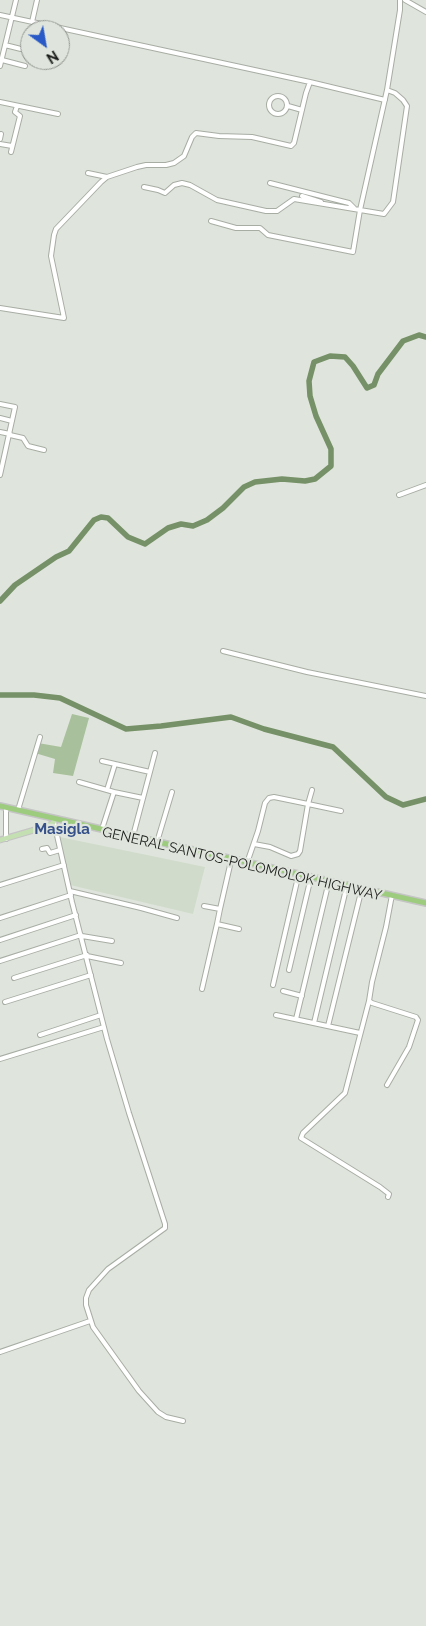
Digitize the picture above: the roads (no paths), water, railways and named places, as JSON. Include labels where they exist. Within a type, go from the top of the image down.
[{"type":"highway","points":[[2,808],[133,836],[426,904]]},
{"type":"highway","name":"GENERAL SANTOS-POLOMOLOK HIGHWAY","points":[[2,808],[298,877],[311,878]]},
{"type":"main road","points":[[0,840],[48,826],[55,820]]},
{"type":"street","points":[[0,66],[16,0]]},
{"type":"street","points":[[32,20],[37,0]]},
{"type":"street","points":[[211,221],[236,228],[260,228],[268,235],[353,252],[360,210],[387,90],[400,0]]},
{"type":"street","points":[[405,0],[426,12]]},
{"type":"street","points":[[0,15],[22,20]]},
{"type":"street","points":[[70,30],[385,100]]},
{"type":"street","points":[[0,40],[20,49]]},
{"type":"street","points":[[2,60],[20,65]]},
{"type":"street","points":[[88,173],[107,177],[146,165],[174,163],[184,156],[192,137],[196,133],[252,137],[291,146],[294,143],[310,82]]},
{"type":"street","points":[[144,187],[164,193],[176,184],[182,183],[190,185],[217,200],[266,211],[277,211],[294,199],[384,214],[394,202],[407,106],[395,93],[387,90]]},
{"type":"street","points":[[277,97],[285,99],[288,106],[286,112],[280,114],[271,111],[270,104],[272,98],[277,97]]},
{"type":"street","points":[[0,102],[58,114]]},
{"type":"street","points":[[11,152],[20,116],[15,112],[17,106]]},
{"type":"street","points":[[288,106],[302,110]]},
{"type":"street","points":[[0,144],[12,146]]},
{"type":"street","points":[[0,308],[64,318],[51,256],[54,235],[56,230],[107,177]]},
{"type":"street","points":[[270,183],[350,203],[354,208]]},
{"type":"street","points":[[302,196],[325,204]]},
{"type":"street","points":[[328,198],[336,205]]},
{"type":"street","points":[[0,404],[15,408],[0,474]]},
{"type":"street","points":[[0,418],[12,421]]},
{"type":"street","points":[[0,432],[22,438],[28,446],[44,450]]},
{"type":"street","points":[[400,495],[426,485]]},
{"type":"street","points":[[223,651],[307,672],[426,696]]},
{"type":"street","points":[[18,810],[40,738]]},
{"type":"street","points":[[133,836],[155,753]]},
{"type":"street","points":[[102,762],[150,772]]},
{"type":"street","points":[[107,790],[115,764]]},
{"type":"street","points":[[80,782],[143,798]]},
{"type":"street","points":[[254,844],[291,856],[298,854],[312,790]]},
{"type":"street","points":[[102,829],[114,792]]},
{"type":"street","points":[[157,842],[172,792]]},
{"type":"street","points":[[247,863],[265,803],[269,798],[274,796],[341,812]]},
{"type":"street","points":[[2,808],[6,839]]},
{"type":"street","points":[[55,820],[70,893],[104,1027],[165,1226],[165,1228],[108,1269],[89,1290],[86,1304],[93,1328],[139,1391],[154,1408],[166,1417],[183,1422]]},
{"type":"street","points":[[42,849],[47,848],[50,852],[60,850]]},
{"type":"street","points":[[202,989],[231,861]]},
{"type":"street","points":[[0,885],[64,865]]},
{"type":"street","points":[[272,985],[298,877]]},
{"type":"street","points":[[289,970],[311,878]]},
{"type":"street","points":[[296,1019],[328,882]]},
{"type":"street","points":[[314,1023],[347,886]]},
{"type":"street","points":[[328,1026],[361,890]]},
{"type":"street","points":[[0,918],[70,893],[141,908],[177,918]]},
{"type":"street","points":[[388,1196],[389,1194],[380,1187],[301,1138],[303,1133],[344,1095],[369,1001],[392,896]]},
{"type":"street","points":[[204,906],[220,909]]},
{"type":"street","points":[[0,940],[76,915]]},
{"type":"street","points":[[217,924],[239,929]]},
{"type":"street","points":[[0,961],[82,935],[112,941]]},
{"type":"street","points":[[14,978],[87,956],[120,963]]},
{"type":"street","points":[[5,1002],[91,975]]},
{"type":"street","points":[[283,991],[302,996]]},
{"type":"street","points":[[369,1001],[418,1020],[409,1047],[387,1085]]},
{"type":"street","points":[[40,1034],[101,1015]]},
{"type":"street","points":[[276,1015],[360,1033]]},
{"type":"street","points":[[0,1059],[104,1027]]},
{"type":"street","points":[[0,1352],[90,1321]]},
{"type":"waterway","points":[[0,601],[15,585],[56,557],[69,551],[94,520],[101,517],[108,518],[128,537],[145,544],[168,528],[181,524],[193,526],[207,520],[223,508],[244,487],[255,482],[282,479],[305,481],[315,479],[331,466],[331,449],[316,416],[310,396],[309,381],[314,362],[330,356],[345,357],[367,388],[374,385],[378,374],[403,341],[419,335],[426,337]]},
{"type":"waterway","points":[[0,695],[34,695],[60,698],[126,729],[231,717],[264,729],[333,747],[386,797],[403,805],[426,799]]},
{"type":"district","name":"Masigla","points":[[62,829]]}]
